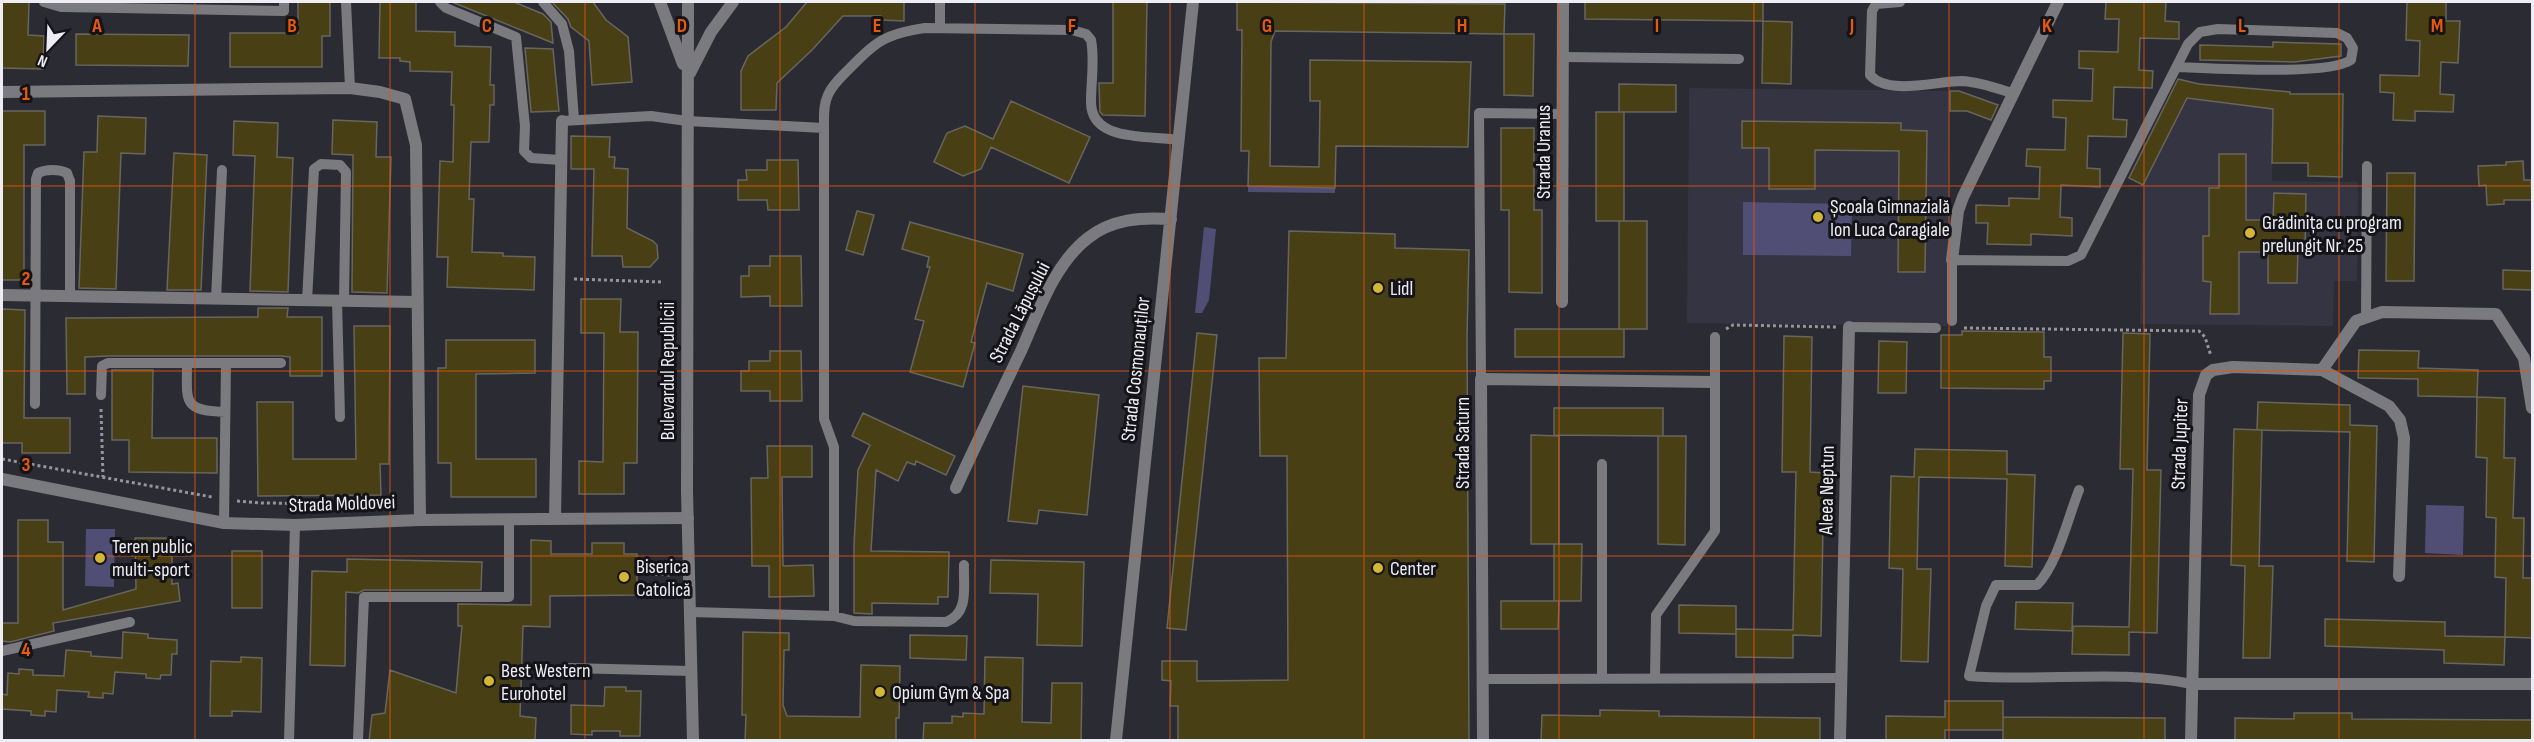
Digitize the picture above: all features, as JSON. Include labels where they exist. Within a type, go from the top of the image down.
[{"type":"street","points":[[660,2],[674,34],[688,79]]},
{"type":"street","name":"Bulevardul Republicii","points":[[688,2],[688,518],[693,741]]},
{"type":"street","points":[[688,79],[706,39],[733,2]]},
{"type":"street","name":"Strada Cosmonauților","points":[[1116,741],[1193,2]]},
{"type":"street","name":"Strada Uranus","points":[[1562,302],[1563,2]]},
{"type":"street","points":[[1953,260],[1955,228],[1963,197],[2058,2]]},
{"type":"street","points":[[2,92],[350,88],[380,92],[405,99],[416,145],[420,520]]},
{"type":"street","points":[[555,519],[561,160],[568,121]]},
{"type":"street","name":"Strada Lăpușului","points":[[956,488],[1053,281],[1078,247],[1088,237],[1117,223],[1134,218],[1171,219]]},
{"type":"street","points":[[2,295],[417,302]]},
{"type":"street","points":[[2322,370],[2356,321],[2382,312],[2496,314],[2524,358],[2532,408]]},
{"type":"street","name":"Aleea Neptun","points":[[1840,741],[1850,327]]},
{"type":"street","points":[[2213,370],[2233,367],[2322,370],[2389,406],[2400,420],[2404,438],[2399,576]]},
{"type":"street","name":"Strada Jupiter","points":[[2191,741],[2199,395],[2206,375],[2213,370]]},
{"type":"street","name":"Strada Saturn","points":[[1483,741],[1481,379],[1714,382]]},
{"type":"street","name":"Strada Moldovei","points":[[2,479],[224,523],[295,525],[420,520],[688,518]]},
{"type":"street","points":[[2192,684],[2532,684]]},
{"type":"lane","points":[[44,2],[61,7],[227,6],[284,11],[284,2]]},
{"type":"lane","points":[[346,2],[350,88]]},
{"type":"lane","points":[[440,2],[446,8],[516,37],[525,126],[524,151],[531,158],[561,160]]},
{"type":"lane","points":[[543,2],[562,24],[568,51],[568,121],[651,116],[687,121],[824,128]]},
{"type":"lane","points":[[940,2],[940,28]]},
{"type":"lane","points":[[1900,2],[1876,4],[1872,11],[1870,75],[1876,82],[1893,86],[1962,81],[1988,85],[2012,93]]},
{"type":"lane","points":[[834,616],[834,447],[824,419],[824,108],[828,94],[836,82],[875,43],[907,31],[940,28],[1080,32],[1091,40],[1093,50],[1091,104],[1095,120],[1100,126],[1116,133],[1179,140]]},
{"type":"lane","points":[[1952,321],[1953,260],[2068,261],[2081,255],[2177,67],[2193,37],[2209,30],[2337,33],[2347,38],[2353,48],[2351,60],[2333,66],[2272,70],[2177,67]]},
{"type":"lane","points":[[1563,57],[1739,59]]},
{"type":"lane","points":[[1481,379],[1479,113],[1563,114]]},
{"type":"lane","points":[[307,301],[314,169],[321,164],[340,165],[346,172],[341,301],[340,417]]},
{"type":"lane","points":[[2366,318],[2367,166]]},
{"type":"lane","points":[[35,404],[36,179],[38,173],[44,170],[63,171],[67,173],[70,181],[70,296]]},
{"type":"lane","points":[[216,299],[222,170]]},
{"type":"lane","points":[[1850,327],[1936,328]]},
{"type":"lane","points":[[1655,678],[1656,615],[1714,531],[1715,337]]},
{"type":"lane","points":[[101,395],[100,374],[102,366],[108,363],[281,363]]},
{"type":"lane","points":[[224,523],[226,363]]},
{"type":"lane","points":[[187,364],[187,396],[191,406],[202,412],[225,412]]},
{"type":"lane","points":[[1602,464],[1602,679]]},
{"type":"lane","points":[[2079,490],[2051,565],[2043,579],[2037,585],[1996,585],[1986,606],[1970,676],[2112,676],[2166,678],[2192,684]]},
{"type":"lane","points":[[358,741],[364,597],[509,597],[509,520]]},
{"type":"lane","points":[[289,741],[295,525]]},
{"type":"lane","points":[[690,612],[834,616],[854,621],[935,623],[956,618],[961,612],[964,565]]},
{"type":"lane","points":[[2,651],[130,622]]},
{"type":"lane","points":[[567,668],[691,671]]},
{"type":"lane","points":[[1482,679],[1841,678]]},
{"type":"path","points":[[559,278],[662,282]]},
{"type":"path","points":[[1715,337],[1732,325],[1850,327]]},
{"type":"path","points":[[1963,328],[2199,331],[2210,348],[2213,370]]},
{"type":"path","points":[[101,395],[103,477]]},
{"type":"path","points":[[637,573],[671,574]]},
{"type":"shaded area","name":"Școala Gimnazială Ion Luca Caragiale","points":[[1689,88],[1950,91],[1947,326],[1687,323]]},
{"type":"shaded area","name":"Grădinița cu program prelungit Nr. 25","points":[[2187,98],[2273,109],[2272,181],[2358,182],[2357,281],[2334,281],[2333,326],[2140,324],[2143,185]]},
{"type":"shaded area","points":[[1248,186],[1335,188],[1335,193],[1248,192]]},
{"type":"shaded area","points":[[1743,202],[1852,204],[1851,256],[1743,255]]},
{"type":"shaded area","points":[[1204,227],[1216,229],[1209,300],[1202,313],[1195,313]]},
{"type":"shaded area","points":[[2426,505],[2464,506],[2463,555],[2425,553]]},
{"type":"shaded area","name":"Teren public multi-sport","points":[[86,529],[115,529],[114,587],[85,586]]},
{"type":"building","points":[[2,2],[29,2],[28,35],[44,36],[43,69],[2,68]]},
{"type":"building","points":[[298,2],[330,2],[330,36],[322,36],[322,67],[230,67],[230,33],[298,33]]},
{"type":"building","points":[[380,2],[416,2],[416,31],[455,32],[455,46],[491,47],[490,85],[494,85],[494,105],[490,105],[489,142],[471,142],[469,199],[474,199],[472,252],[535,257],[534,290],[447,287],[448,257],[437,257],[440,161],[453,162],[452,72],[410,71],[410,62],[400,61],[400,58],[379,58]]},
{"type":"building","points":[[452,2],[514,2],[543,14],[551,22],[553,43]]},
{"type":"building","points":[[552,2],[593,2],[606,20],[628,37],[632,82],[592,85],[589,41],[571,27],[568,19]]},
{"type":"building","points":[[807,2],[904,2],[904,21],[881,20],[881,16],[843,16],[777,83],[776,110],[741,110],[741,71],[748,56],[786,27]]},
{"type":"building","points":[[1113,2],[1147,2],[1145,116],[1103,115],[1100,112],[1099,83],[1113,83]]},
{"type":"building","points":[[1237,2],[1505,4],[1504,34],[1275,31],[1271,42],[1270,166],[1319,167],[1320,101],[1310,101],[1310,60],[1471,62],[1468,147],[1336,146],[1335,188],[1248,186],[1249,151],[1241,151],[1242,30],[1237,30]]},
{"type":"building","points":[[1585,2],[1763,2],[1763,21],[1585,19]]},
{"type":"building","points":[[2106,2],[2166,2],[2165,21],[2179,22],[2179,39],[2140,38],[2139,70],[2153,71],[2152,88],[2114,87],[2113,119],[2127,120],[2126,137],[2088,136],[2087,168],[2100,169],[2100,187],[2061,185],[2060,217],[2072,218],[2072,236],[2031,234],[2031,245],[1987,244],[1988,223],[1976,223],[1976,205],[2009,206],[2009,198],[2039,199],[2040,167],[2026,166],[2027,149],[2065,150],[2066,118],[2053,117],[2053,100],[2092,101],[2093,69],[2079,68],[2079,51],[2118,52],[2119,19],[2105,19]]},
{"type":"building","points":[[2407,2],[2446,2],[2446,21],[2460,21],[2458,63],[2441,62],[2440,94],[2454,95],[2453,112],[2415,111],[2415,121],[2393,120],[2394,93],[2380,92],[2380,75],[2419,76],[2420,41],[2406,40]]},
{"type":"building","points":[[1763,21],[1792,22],[1791,84],[1762,83]]},
{"type":"building","points":[[76,34],[189,35],[188,66],[76,65]]},
{"type":"building","points":[[1504,34],[1534,34],[1533,96],[1504,95]]},
{"type":"building","points":[[2273,42],[2341,44],[2341,56],[2294,62],[2200,60],[2200,45],[2273,47]]},
{"type":"building","points":[[525,48],[553,49],[559,111],[531,112]]},
{"type":"building","points":[[2178,79],[2199,84],[2290,92],[2290,94],[2343,94],[2342,177],[2308,176],[2308,163],[2272,163],[2273,109],[2187,98],[2143,185],[2129,178]]},
{"type":"building","points":[[1619,84],[1676,85],[1676,112],[1619,112]]},
{"type":"building","points":[[1950,91],[1959,91],[1998,105],[1991,120],[1967,111],[1950,111]]},
{"type":"building","points":[[1011,101],[1090,137],[1069,183],[991,147],[981,169],[963,176],[934,162],[947,133],[965,126],[993,139]]},
{"type":"building","points":[[2,111],[45,111],[45,145],[24,145],[24,280],[2,280]]},
{"type":"building","points":[[1596,112],[1624,112],[1624,221],[1596,221]]},
{"type":"building","points":[[98,116],[146,118],[145,154],[121,153],[116,289],[79,288],[84,152],[97,152]]},
{"type":"building","points":[[333,120],[377,122],[376,157],[391,157],[387,293],[352,292],[353,155],[332,154]]},
{"type":"building","points":[[234,121],[278,123],[277,157],[293,158],[288,292],[250,291],[255,156],[233,155]]},
{"type":"building","points":[[1742,121],[1901,123],[1901,130],[1927,131],[1925,272],[1898,272],[1899,151],[1815,150],[1815,189],[1769,189],[1769,148],[1742,148]]},
{"type":"building","points":[[1501,128],[1534,128],[1534,210],[1542,210],[1542,293],[1509,292],[1509,210],[1501,210]]},
{"type":"building","points":[[571,136],[610,137],[609,157],[615,157],[614,168],[628,169],[627,228],[657,245],[658,258],[650,267],[623,267],[622,256],[592,256],[594,169],[571,169]]},
{"type":"building","points":[[174,153],[207,155],[201,290],[167,290]]},
{"type":"building","points":[[2219,154],[2246,154],[2246,220],[2273,220],[2274,193],[2306,194],[2305,249],[2298,249],[2297,283],[2268,283],[2268,252],[2239,252],[2239,314],[2210,314],[2211,282],[2203,281],[2203,236],[2209,236],[2209,188],[2219,188]]},
{"type":"building","points":[[767,160],[798,160],[799,210],[768,210],[767,200],[738,200],[738,180],[747,180],[746,170],[767,170]]},
{"type":"building","points":[[2523,161],[2524,180],[2531,180],[2532,200],[2504,200],[2504,204],[2487,205],[2486,185],[2479,186],[2478,166],[2506,165],[2506,162]]},
{"type":"building","points":[[2387,173],[2415,173],[2414,281],[2386,281]]},
{"type":"building","points":[[857,211],[874,215],[863,255],[846,250]]},
{"type":"building","points":[[1619,221],[1647,221],[1647,329],[1619,329]]},
{"type":"building","points":[[910,222],[1023,254],[1013,291],[987,283],[971,342],[975,343],[963,387],[910,372],[924,321],[915,319],[930,267],[927,267],[929,257],[902,249]]},
{"type":"building","name":"Center","points":[[1289,231],[1395,234],[1395,248],[1469,250],[1467,337],[1469,741],[1178,741],[1178,706],[1170,706],[1171,681],[1162,680],[1162,661],[1197,661],[1197,681],[1288,680],[1287,456],[1260,456],[1259,358],[1286,358]]},
{"type":"building","points":[[770,256],[801,256],[802,306],[770,306],[770,296],[741,297],[741,276],[749,276],[749,266],[770,266]]},
{"type":"building","points":[[2503,270],[2532,271],[2532,290],[2503,289]]},
{"type":"building","points":[[581,299],[621,299],[620,332],[638,332],[637,463],[624,463],[624,494],[579,494],[579,461],[603,462],[604,333],[581,333]]},
{"type":"building","points":[[258,308],[288,308],[287,317],[322,317],[322,376],[290,376],[290,357],[281,356],[85,357],[85,394],[67,394],[66,318],[258,317]]},
{"type":"building","points":[[2,309],[25,310],[24,418],[70,418],[70,453],[22,453],[22,443],[2,443]]},
{"type":"building","points":[[354,326],[390,326],[389,464],[380,464],[381,495],[258,496],[257,402],[293,402],[293,459],[356,459]]},
{"type":"building","points":[[1515,329],[1624,329],[1624,357],[1515,357]]},
{"type":"building","points":[[1962,331],[2044,332],[2044,357],[2051,357],[2051,381],[2044,381],[2044,389],[1941,388],[1941,335],[1962,335]]},
{"type":"building","points":[[1197,333],[1217,335],[1186,630],[1167,628]]},
{"type":"building","points":[[2123,333],[2150,334],[2147,470],[2161,470],[2157,633],[2129,632],[2129,655],[2072,654],[2073,626],[2129,627],[2133,469],[2120,469]]},
{"type":"building","points":[[1784,336],[1812,337],[1810,472],[1824,473],[1821,636],[1793,635],[1793,658],[1736,657],[1736,629],[1793,630],[1796,472],[1782,472]]},
{"type":"building","points":[[446,340],[535,340],[535,373],[476,374],[476,459],[536,459],[536,497],[451,497],[451,463],[438,463],[438,368],[446,368]]},
{"type":"building","points":[[1879,341],[1907,342],[1906,393],[1878,393]]},
{"type":"building","points":[[2359,350],[2419,351],[2418,368],[2478,370],[2477,397],[2418,396],[2418,379],[2358,378]]},
{"type":"building","points":[[770,351],[801,351],[802,401],[770,401],[770,391],[741,391],[741,371],[749,371],[749,361],[770,361]]},
{"type":"building","points":[[112,370],[153,370],[152,438],[217,438],[217,473],[129,472],[129,440],[112,440]]},
{"type":"building","points":[[1023,386],[1099,395],[1087,515],[1039,510],[1037,524],[1008,521]]},
{"type":"building","points":[[2477,397],[2505,398],[2504,458],[2515,458],[2513,518],[2524,518],[2523,578],[2532,578],[2532,638],[2505,637],[2506,578],[2495,577],[2496,518],[2486,517],[2487,458],[2476,457]]},
{"type":"building","points":[[2258,402],[2350,405],[2350,425],[2377,426],[2374,562],[2347,561],[2350,432],[2257,430]]},
{"type":"building","points":[[1554,408],[1663,408],[1663,436],[1554,435]]},
{"type":"building","points":[[863,413],[955,456],[946,475],[916,461],[915,465],[907,462],[898,481],[876,470],[871,551],[949,552],[948,597],[938,597],[938,604],[872,603],[872,614],[854,613],[854,545],[858,470],[870,445],[852,436]]},
{"type":"building","points":[[2234,429],[2262,430],[2259,566],[2273,566],[2270,658],[2243,658],[2245,566],[2231,565]]},
{"type":"building","points":[[1531,435],[1559,436],[1559,544],[1531,544]]},
{"type":"building","points":[[1658,436],[1686,436],[1685,545],[1658,544]]},
{"type":"building","points":[[767,446],[812,446],[812,477],[782,477],[783,566],[813,565],[814,596],[769,597],[769,566],[752,566],[751,478],[768,478]]},
{"type":"building","points":[[1915,449],[2007,451],[2007,474],[2035,475],[2032,567],[2005,566],[2007,479],[1919,477],[1917,569],[1931,569],[1928,662],[1901,661],[1903,569],[1889,568],[1891,476],[1914,477]]},
{"type":"building","points":[[18,520],[48,520],[48,542],[63,542],[63,610],[136,589],[135,538],[172,538],[172,584],[178,583],[180,601],[53,623],[54,631],[10,642],[2,641],[2,623],[18,623]]},
{"type":"building","points":[[531,540],[551,541],[551,554],[592,554],[592,543],[624,543],[624,554],[637,554],[637,595],[550,596],[550,627],[523,626],[520,716],[536,718],[535,741],[369,741],[372,715],[385,713],[390,670],[456,693],[462,626],[458,626],[458,604],[531,605]]},
{"type":"building","points":[[1554,544],[1582,544],[1581,601],[1554,601]]},
{"type":"building","points":[[232,551],[262,551],[262,608],[232,608]]},
{"type":"building","points":[[347,559],[482,562],[481,590],[346,592],[345,666],[310,665],[312,571],[347,572]]},
{"type":"building","points":[[991,560],[1084,562],[1082,646],[1037,645],[1038,594],[990,593]]},
{"type":"building","points":[[1501,601],[1559,601],[1558,629],[1501,629]]},
{"type":"building","points":[[2016,602],[2073,603],[2072,631],[2015,629]]},
{"type":"building","points":[[1679,605],[1736,606],[1736,634],[1679,633]]},
{"type":"building","points":[[2325,619],[2445,622],[2445,636],[2505,637],[2504,665],[2444,663],[2444,650],[2325,646]]},
{"type":"building","points":[[123,632],[148,634],[148,638],[177,640],[177,654],[172,654],[171,675],[161,675],[160,679],[146,678],[146,674],[115,672],[113,694],[103,693],[103,698],[88,697],[89,692],[57,690],[56,712],[45,711],[45,716],[31,715],[31,711],[2,709],[2,694],[7,695],[8,673],[19,674],[19,669],[33,670],[33,675],[64,676],[66,650],[91,652],[91,656],[122,658]]},
{"type":"building","points":[[743,632],[789,633],[789,650],[784,650],[783,705],[787,716],[860,717],[861,665],[900,666],[896,741],[745,741],[746,715],[742,715]]},
{"type":"building","points":[[910,635],[967,636],[966,660],[910,658]]},
{"type":"building","points":[[241,657],[262,658],[261,712],[232,711],[232,716],[210,716],[211,661],[241,662]]},
{"type":"building","points":[[985,657],[1023,658],[1022,722],[1051,723],[1052,683],[1082,683],[1081,741],[923,741],[924,723],[952,723],[952,716],[963,717],[963,713],[984,714]]},
{"type":"building","points":[[605,687],[626,687],[626,691],[641,691],[640,736],[620,736],[620,731],[592,731],[592,735],[571,734],[571,705],[604,706]]},
{"type":"building","points":[[1945,701],[2003,701],[2003,730],[1945,730],[1945,741],[1886,741],[1886,716],[1945,717]]},
{"type":"building","points":[[1600,710],[1659,711],[1659,716],[1820,718],[1820,741],[1541,741],[1542,715],[1600,716]]},
{"type":"building","points":[[2294,713],[2352,713],[2352,719],[2532,720],[2532,741],[2235,741],[2235,718],[2294,719]]},
{"type":"building","points":[[2003,717],[2165,718],[2165,741],[2003,741]]},
{"type":"place","name":"Școala Gimnazială Ion Luca Caragiale","points":[[1818,217]]},
{"type":"place","name":"Grădinița cu program prelungit Nr. 25","points":[[2250,233]]},
{"type":"place","name":"Lidl","points":[[1378,288]]},
{"type":"place","name":"Teren public multi-sport","points":[[100,558]]},
{"type":"place","name":"Center","points":[[1378,568]]},
{"type":"place","name":"Biserica Catolică","points":[[624,577]]},
{"type":"place","name":"Best Western Eurohotel","points":[[489,681]]},
{"type":"place","name":"Opium Gym & Spa","points":[[880,692]]}]
